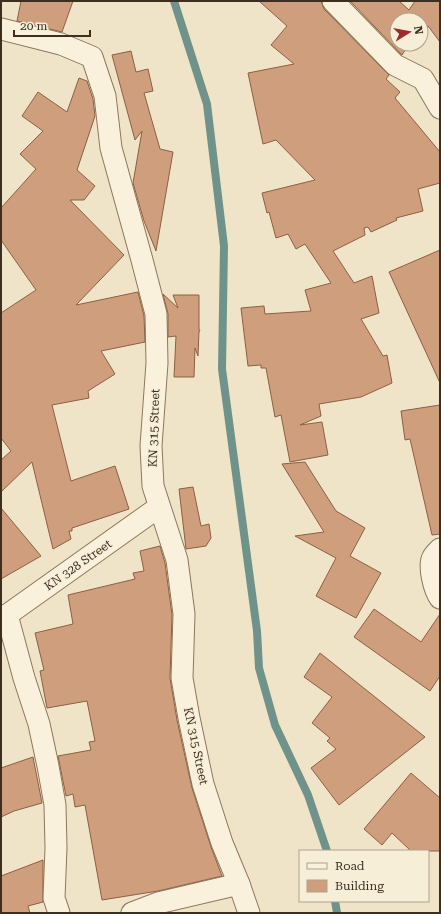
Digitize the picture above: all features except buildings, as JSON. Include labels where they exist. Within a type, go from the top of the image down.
[{"type":"street","points":[[333,1],[395,65],[423,79],[440,108]]},
{"type":"street","name":"KN 315 Street","points":[[1,29],[61,44],[92,57],[105,96],[111,148],[156,314],[157,363],[151,446],[153,486],[177,560],[184,614],[182,678],[203,784],[222,843],[249,913]]},
{"type":"street","name":"KN 328 Street","points":[[4,620],[159,507]]},
{"type":"street","points":[[440,549],[432,558],[431,575],[437,594],[440,598]]},
{"type":"street","points":[[4,620],[39,724],[48,766],[55,806],[56,848],[54,898],[59,913]]},
{"type":"street","points":[[132,913],[158,903],[239,884]]},
{"type":"waterway","points":[[174,1],[207,104],[224,246],[222,369],[257,631],[259,668],[275,725],[308,795],[327,850]]},
{"type":"waterway","points":[[335,902],[337,913]]}]
